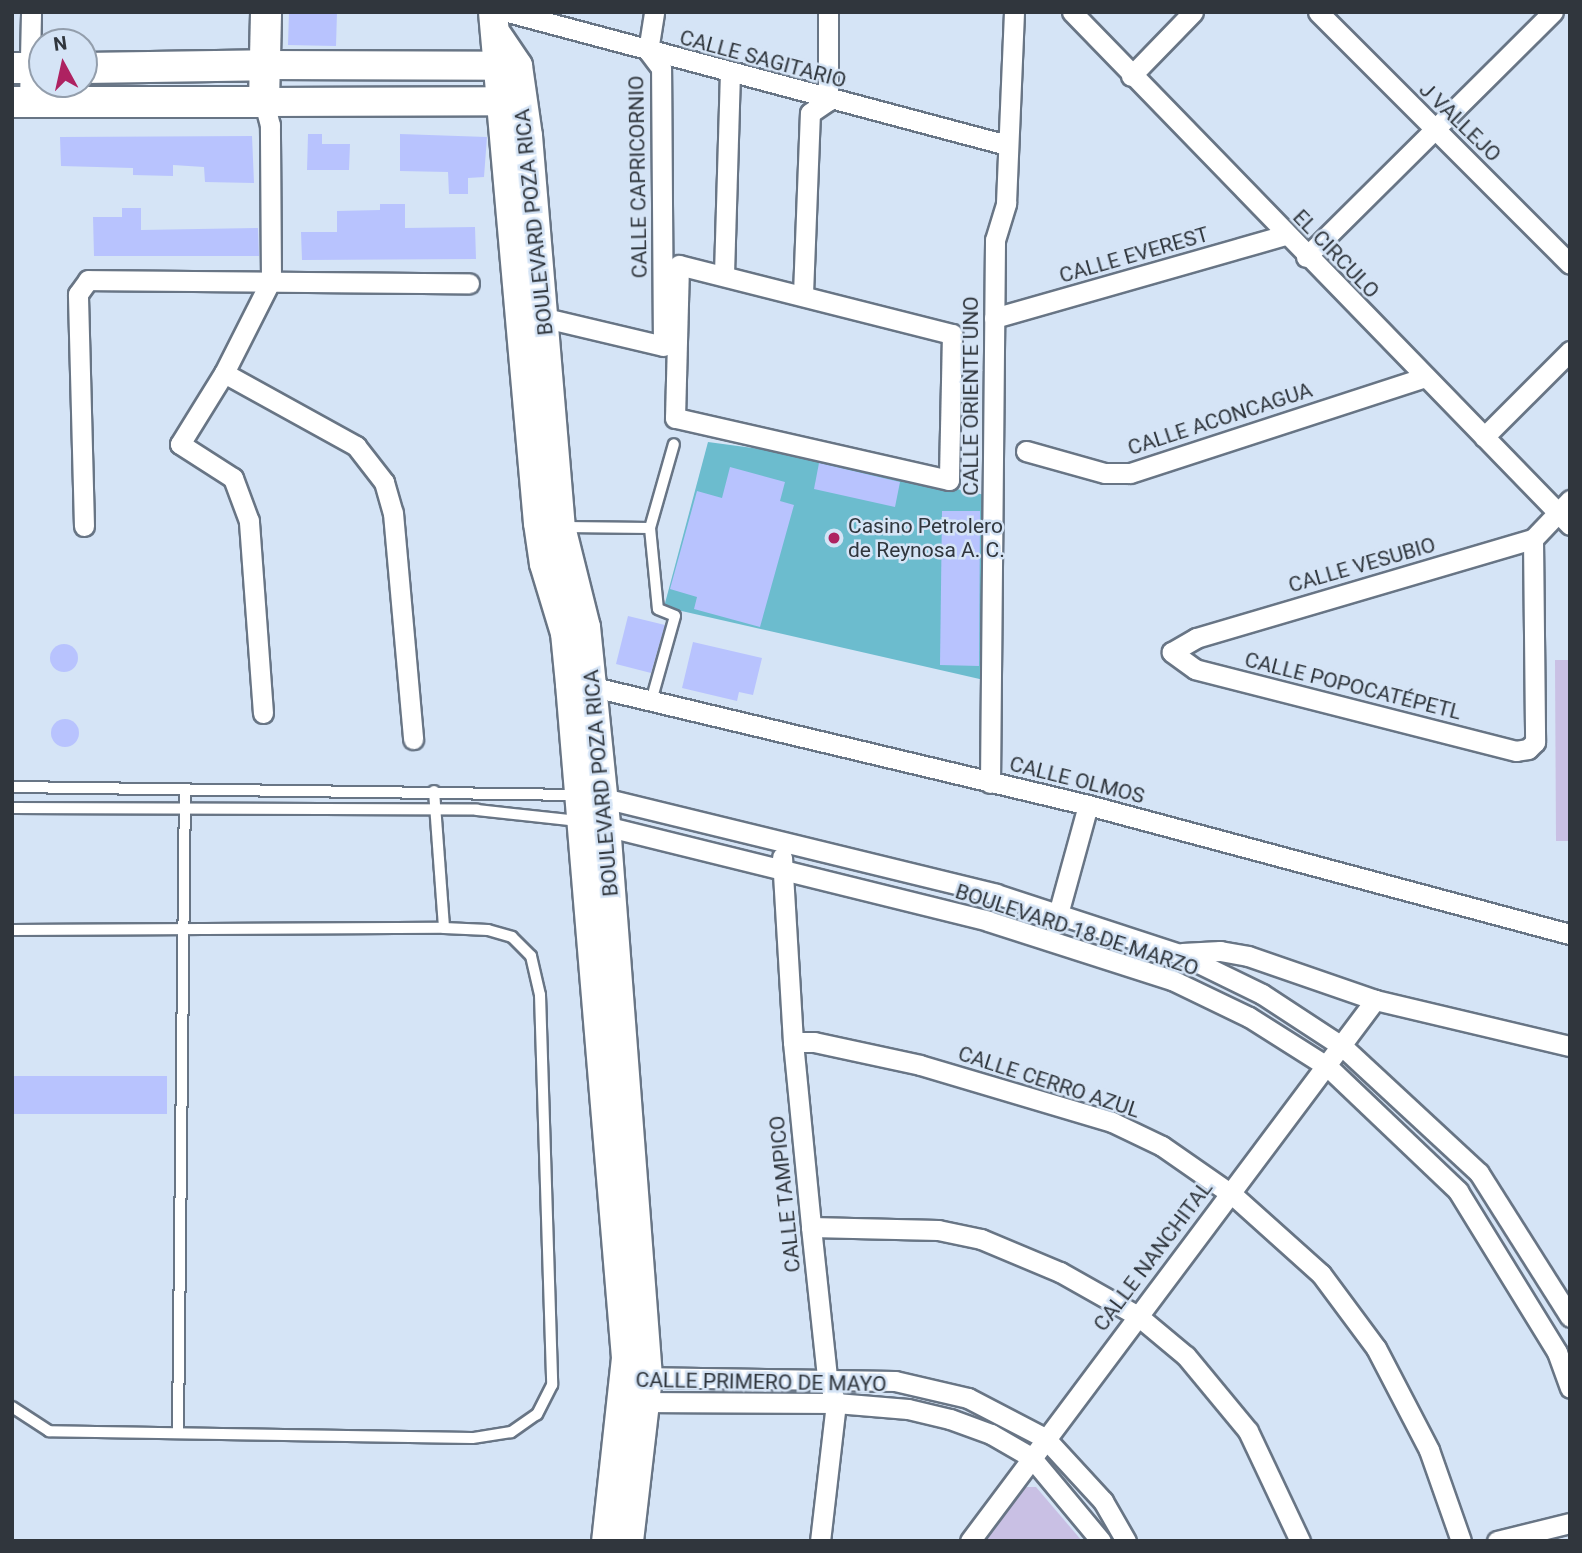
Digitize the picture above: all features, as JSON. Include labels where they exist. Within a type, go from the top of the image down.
[{"type":"main road","points":[[264,102],[266,12]]},
{"type":"main road","name":"BOULEVARD POZA RICA","points":[[499,20],[545,318],[561,527],[586,627],[580,684]]},
{"type":"main road","points":[[98,68],[508,66]]},
{"type":"main road","points":[[20,102],[512,101]]},
{"type":"main road","name":"BOULEVARD POZA RICA","points":[[512,101],[538,523],[544,564],[580,684],[593,809],[636,1389],[622,1503],[606,1541]]},
{"type":"main road","name":"BOULEVARD POZA RICA","points":[[622,1503],[629,1541]]},
{"type":"street","name":"CALLE CAPRICORNIO","points":[[545,318],[663,346],[661,68],[648,51],[654,12]]},
{"type":"street","points":[[803,294],[810,113],[828,101],[828,12]]},
{"type":"street","name":"CALLE ORIENTE UNO","points":[[990,783],[995,240],[1006,203],[1014,12]]},
{"type":"street","name":"EL CIRCULO","points":[[1072,12],[1306,257],[1484,437],[1566,513]]},
{"type":"street","points":[[1131,76],[1193,12]]},
{"type":"street","name":"J VALLEJO","points":[[1318,12],[1570,264]]},
{"type":"street","points":[[1306,257],[1553,12]]},
{"type":"street","name":"CALLE SAGITARIO","points":[[499,20],[648,51],[828,101],[1007,145]]},
{"type":"street","points":[[20,102],[28,68]]},
{"type":"street","points":[[724,274],[730,73]]},
{"type":"street","points":[[263,713],[249,521],[233,478],[180,444],[224,373],[271,281],[270,125],[264,102]]},
{"type":"street","name":"CALLE EVEREST","points":[[994,318],[1286,235]]},
{"type":"street","points":[[679,265],[724,274],[952,334],[949,480],[676,418],[679,265]]},
{"type":"street","points":[[84,526],[80,285],[88,280],[469,283]]},
{"type":"street","points":[[1484,437],[1570,351]]},
{"type":"street","points":[[224,373],[356,446],[381,476],[394,513],[412,739]]},
{"type":"street","name":"CALLE ACONCAGUA","points":[[1026,451],[1105,473],[1130,473],[1425,377]]},
{"type":"street","name":"CALLE VESUBIO","points":[[1172,652],[1196,638],[1533,539],[1566,513]]},
{"type":"street","name":"CALLE POPOCATÉPETL","points":[[1172,652],[1195,669],[1516,751],[1528,749],[1535,742],[1533,539]]},
{"type":"street","name":"CALLE OLMOS","points":[[580,684],[652,698],[1088,805],[1570,933]]},
{"type":"street","points":[[1050,941],[1088,805]]},
{"type":"street","name":"BOULEVARD 18 DE MARZO","points":[[593,809],[782,839],[1059,914],[1180,954],[1262,994],[1341,1046],[1479,1173],[1570,1317]]},
{"type":"street","name":"BOULEVARD 18 DE MARZO","points":[[593,809],[782,870],[1050,941],[1172,979],[1249,1017],[1325,1066],[1458,1191],[1538,1318],[1570,1388]]},
{"type":"street","name":"CALLE TAMPICO","points":[[782,839],[793,1042],[827,1377],[836,1403],[820,1541]]},
{"type":"street","points":[[1180,954],[1220,951],[1248,956],[1375,1000],[1570,1046]]},
{"type":"street","name":"CALLE NANCHITAL","points":[[970,1541],[1375,1000]]},
{"type":"street","name":"CALLE CERRO AZUL","points":[[793,1042],[814,1042],[920,1065],[1112,1122],[1162,1146],[1229,1193],[1321,1274],[1376,1348],[1419,1427],[1461,1541]]},
{"type":"street","points":[[811,1227],[938,1230],[981,1239],[1060,1272],[1137,1315],[1194,1364],[1248,1431],[1300,1541]]},
{"type":"street","name":"CALLE PRIMERO DE MAYO","points":[[636,1389],[827,1377],[932,1387],[1001,1412],[1045,1438],[1103,1501],[1126,1541]]},
{"type":"street","name":"CALLE PRIMERO DE MAYO","points":[[636,1389],[908,1409],[950,1419],[991,1434],[1031,1457],[1101,1541]]},
{"type":"street","points":[[1497,1541],[1570,1523]]},
{"type":"lane","points":[[652,698],[675,616],[659,609],[650,528],[674,444]]},
{"type":"lane","points":[[561,527],[650,528]]},
{"type":"lane","points":[[12,787],[434,791],[593,809]]},
{"type":"lane","points":[[178,1431],[181,929],[185,789]]},
{"type":"lane","points":[[434,791],[444,928]]},
{"type":"lane","points":[[12,808],[593,809]]},
{"type":"lane","points":[[12,930],[444,928],[488,930],[512,937],[531,956],[540,995],[552,1385],[537,1413],[511,1432],[472,1438],[178,1431],[49,1431],[12,1407]]},
{"type":"shaded area","points":[[1555,660],[1570,660],[1570,841],[1556,841]]},
{"type":"shaded area","points":[[1026,1487],[1036,1487],[1082,1541],[979,1541]]},
{"type":"water","name":"Casino Petrolero de Reynosa A. C.","points":[[708,442],[775,451],[990,496],[984,680],[664,607]]},
{"type":"building","points":[[289,12],[337,12],[336,46],[288,45]]},
{"type":"building","points":[[308,134],[322,134],[322,144],[350,144],[349,170],[307,170]]},
{"type":"building","points":[[400,134],[487,137],[484,177],[468,178],[468,194],[449,194],[448,172],[400,171]]},
{"type":"building","points":[[252,136],[254,183],[205,182],[204,167],[173,165],[173,176],[133,175],[133,168],[61,166],[60,137]]},
{"type":"building","points":[[380,204],[405,204],[405,228],[475,227],[476,259],[302,260],[301,232],[337,232],[337,211],[380,210]]},
{"type":"building","points":[[122,208],[141,208],[141,230],[258,228],[259,256],[94,256],[93,217],[122,217]]},
{"type":"building","points":[[819,463],[900,482],[895,507],[814,489]]},
{"type":"building","points":[[730,467],[785,482],[780,501],[794,505],[760,627],[694,609],[697,597],[670,589],[697,491],[722,498]]},
{"type":"building","points":[[942,511],[980,511],[979,666],[940,665]]},
{"type":"building","points":[[628,616],[665,625],[651,673],[616,664]]},
{"type":"building","points":[[693,642],[762,658],[753,695],[739,692],[737,701],[682,688]]},
{"type":"building","points":[[64,644],[74,648],[78,658],[74,668],[64,672],[54,668],[50,658],[54,648]]},
{"type":"building","points":[[65,719],[75,723],[79,733],[75,743],[65,747],[55,743],[51,733],[55,723]]},
{"type":"building","points":[[12,1076],[167,1076],[167,1114],[12,1114]]},
{"type":"place","name":"Casino Petrolero de Reynosa A. C.","points":[[834,538]]}]
